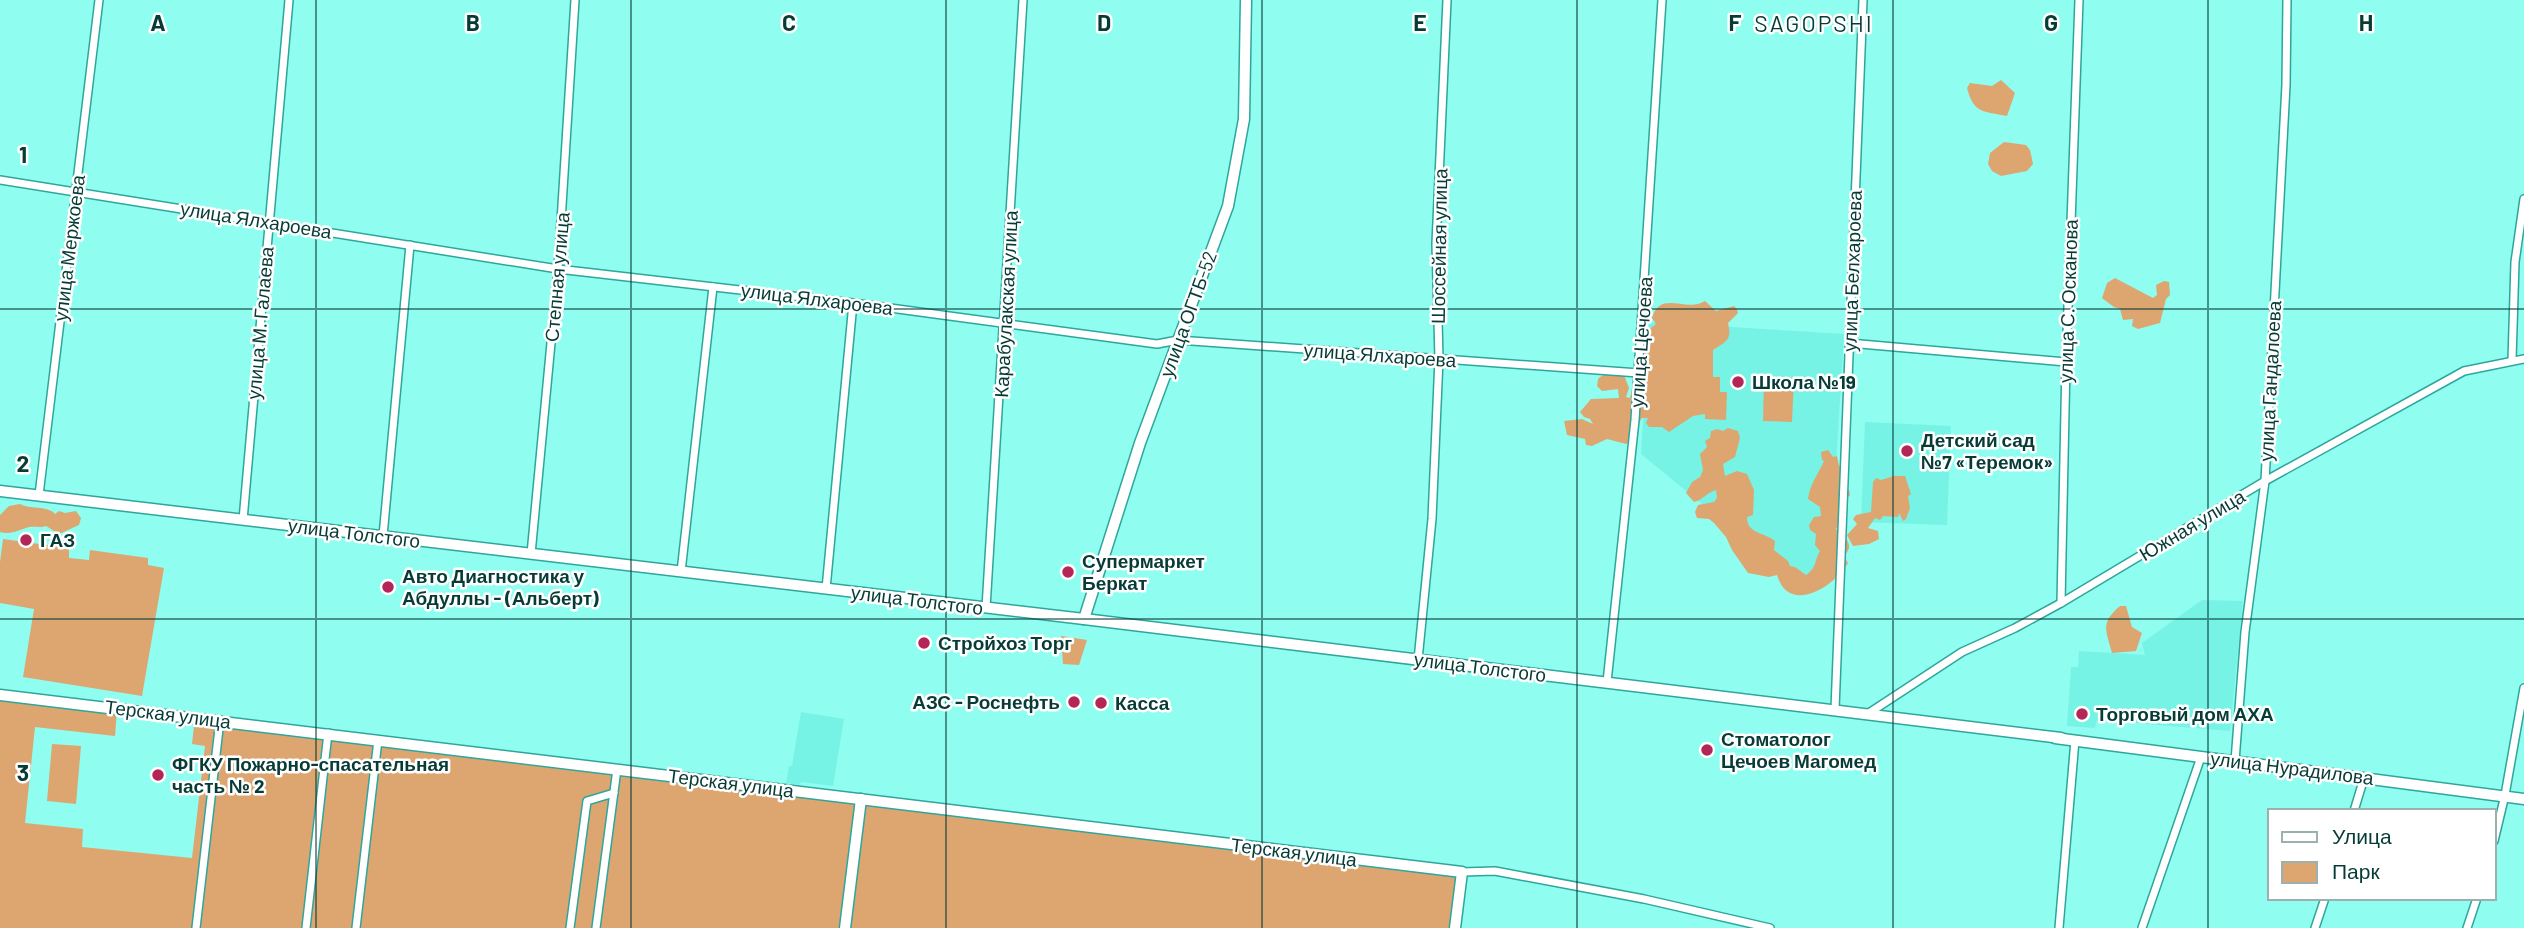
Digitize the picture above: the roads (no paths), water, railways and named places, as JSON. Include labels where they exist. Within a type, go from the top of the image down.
[{"type":"street","name":"улица Мержоева","points":[[39,495],[99,0]]},
{"type":"street","name":"улица М. Галаева","points":[[243,520],[289,0]]},
{"type":"street","name":"Степная улица","points":[[531,554],[558,270],[575,0]]},
{"type":"street","name":"Карабулакская улица","points":[[986,608],[1023,0]]},
{"type":"street","name":"улица ОГТБ-52","points":[[1084,619],[1140,443],[1228,206],[1244,120],[1246,0]]},
{"type":"street","name":"Шоссейная улица","points":[[1418,660],[1432,519],[1439,359],[1436,244],[1447,0]]},
{"type":"street","name":"улица Цечоева","points":[[1607,682],[1639,373],[1662,0]]},
{"type":"street","name":"улица Белхароева","points":[[1835,709],[1863,0]]},
{"type":"street","name":"улица С. Осканова","points":[[2061,603],[2066,362],[2079,0]]},
{"type":"street","name":"улица Гандалоева","points":[[2235,761],[2245,632],[2265,481],[2286,85],[2287,0]]},
{"type":"street","name":"улица Ялхароева","points":[[0,180],[558,270],[853,303],[1157,344],[1178,340],[1639,373]]},
{"type":"street","points":[[2512,360],[2515,262],[2524,199]]},
{"type":"street","points":[[383,536],[410,245]]},
{"type":"street","points":[[681,572],[713,286]]},
{"type":"street","points":[[825,589],[853,303]]},
{"type":"street","points":[[1849,343],[2066,362]]},
{"type":"street","name":"Южная улица","points":[[1869,713],[1962,652],[2061,603],[2265,481],[2464,371],[2524,359]]},
{"type":"street","name":"улица Толстого","points":[[0,491],[1835,709]]},
{"type":"street","points":[[2496,833],[2524,688]]},
{"type":"street","name":"Терская улица","points":[[0,695],[1462,872]]},
{"type":"street","name":"улица Нурадилова","points":[[1835,709],[2524,799]]},
{"type":"street","name":"улица Нурадилова","points":[[1835,709],[2061,738]]},
{"type":"street","points":[[196,928],[220,720]]},
{"type":"street","points":[[306,928],[328,733]]},
{"type":"street","points":[[355,928],[378,740]]},
{"type":"street","points":[[2059,928],[2075,740]]},
{"type":"street","points":[[2142,928],[2200,757]]},
{"type":"street","points":[[596,928],[617,769]]},
{"type":"street","points":[[2355,809],[2364,778]]},
{"type":"street","points":[[570,928],[587,801],[614,793]]},
{"type":"street","points":[[845,928],[861,799]]},
{"type":"street","points":[[1455,928],[1462,872],[1495,871],[1644,899],[1770,928]]},
{"type":"street","points":[[2315,928],[2324,900]]},
{"type":"street","points":[[2467,928],[2476,900]]},
{"type":"place","name":"Школа №19","points":[[1738,382]]},
{"type":"place","name":"Детский сад №7 «Теремок»","points":[[1907,451]]},
{"type":"place","name":"ГАЗ","points":[[26,540]]},
{"type":"place","name":"Супермаркет Беркат","points":[[1068,572]]},
{"type":"place","name":"Авто Диагностика у Абдуллы - (Альберт)","points":[[388,587]]},
{"type":"place","name":"Стройхоз Торг","points":[[924,643]]},
{"type":"place","name":"АЗС - Роснефть","points":[[1074,702]]},
{"type":"place","name":"Касса","points":[[1101,703]]},
{"type":"place","name":"Торговый дом АХА","points":[[2082,714]]},
{"type":"place","name":"Стоматолог Цечоев Магомед","points":[[1707,750]]},
{"type":"place","name":"ФГКУ Пожарно-спасательная часть № 2","points":[[158,775]]},
{"type":"district","name":"SAGOPSHI","points":[[1814,24]]}]
